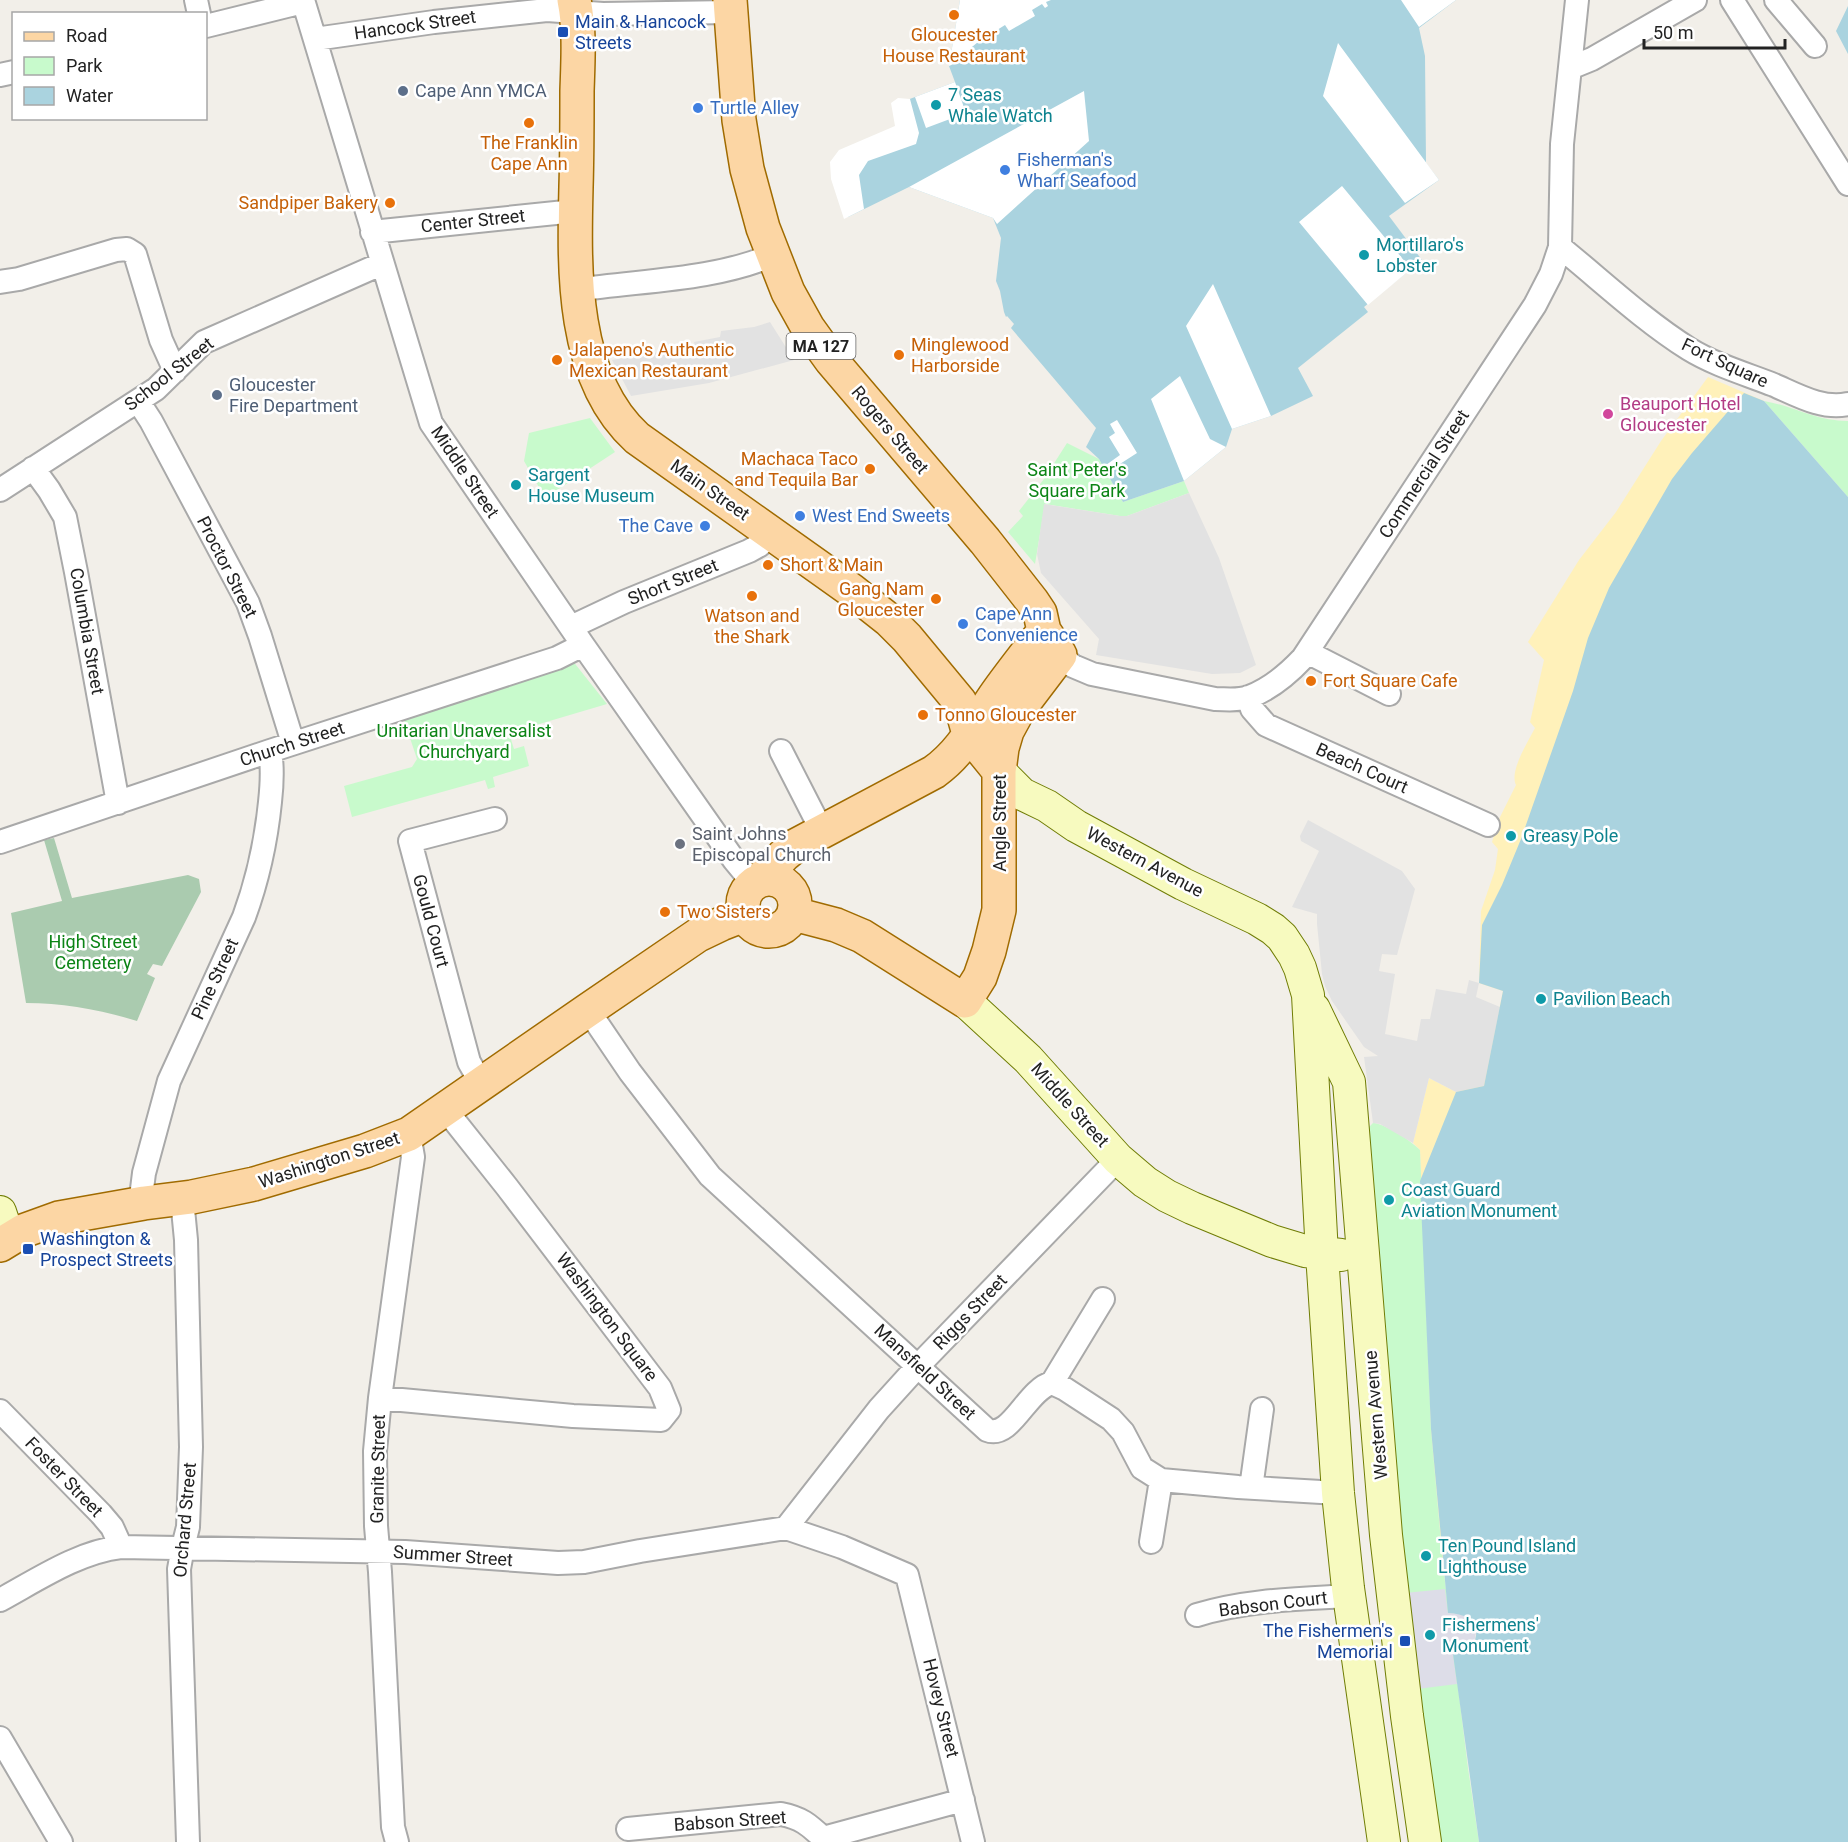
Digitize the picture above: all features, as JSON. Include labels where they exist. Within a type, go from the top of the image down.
[{"type":"main road","name":"Main Street","points":[[575,6],[578,36],[575,211],[577,290],[592,363],[600,385],[619,418],[637,438],[851,590],[889,620],[976,702]]},
{"type":"main road","name":"Rogers Street","points":[[730,6],[739,120],[747,169],[773,255],[788,292],[808,328],[831,360],[985,541],[1027,594],[1040,613],[1052,643]]},
{"type":"main road","points":[[757,881],[778,880],[785,884],[794,897],[794,914],[785,927],[770,932],[754,927],[744,915],[742,906],[747,890],[795,846],[934,772],[948,762],[962,747],[969,734],[976,702],[1052,643]]},
{"type":"main road","name":"Angle Street","points":[[965,1001],[980,976],[999,910],[999,771],[1002,748],[1007,731],[1024,703],[1052,643]]},
{"type":"main road","points":[[976,702],[1024,703]]},
{"type":"main road","name":"Western Avenue","points":[[969,734],[999,771],[1022,794],[1183,884],[1257,920],[1282,937],[1294,955],[1308,995],[1349,1082],[1386,1535],[1407,1716],[1425,1842]]},
{"type":"main road","name":"Middle Street","points":[[794,914],[836,925],[862,936],[965,1001],[1028,1059],[1118,1159],[1145,1182],[1167,1196],[1293,1248],[1322,1254],[1363,1257]]},
{"type":"main road","name":"Washington Street","points":[[3,1232],[35,1226],[59,1218],[144,1203],[182,1199],[254,1184],[365,1151],[409,1134],[698,935],[744,915]]},
{"type":"main road","name":"Western Avenue","points":[[1308,995],[1338,1493],[1349,1596],[1384,1842]]},
{"type":"street","name":"Commercial Street","points":[[1052,643],[1073,666],[1109,678],[1215,699],[1248,698],[1289,672],[1307,652],[1535,305],[1551,274],[1560,247],[1562,144],[1577,0]]},
{"type":"street","points":[[1570,68],[1592,59],[1695,0]]},
{"type":"street","points":[[1732,0],[1848,184]]},
{"type":"street","points":[[1776,0],[1815,46]]},
{"type":"street","points":[[207,26],[303,1]]},
{"type":"street","name":"Middle Street","points":[[303,1],[431,423],[734,860],[757,881]]},
{"type":"street","name":"Hancock Street","points":[[315,39],[434,22],[575,6],[603,14],[730,6]]},
{"type":"street","name":"Center Street","points":[[372,232],[575,211]]},
{"type":"street","name":"Fort Square","points":[[1560,247],[1690,350],[1737,372],[1814,402],[1830,405],[1848,404]]},
{"type":"street","points":[[0,282],[19,279],[116,250],[127,249],[135,254],[161,340],[175,371]]},
{"type":"street","points":[[577,290],[715,273],[746,266],[773,255]]},
{"type":"street","name":"School Street","points":[[0,490],[156,389],[204,342],[381,264]]},
{"type":"street","name":"Proctor Street","points":[[138,401],[151,421],[248,603],[293,743]]},
{"type":"street","name":"Columbia Street","points":[[33,468],[64,517],[118,802]]},
{"type":"street","name":"Short Street","points":[[577,636],[624,602],[749,551],[772,534]]},
{"type":"street","name":"Church Street","points":[[0,842],[293,743],[557,658],[577,636]]},
{"type":"street","points":[[1307,652],[1389,694]]},
{"type":"street","name":"Beach Court","points":[[1248,698],[1257,715],[1273,728],[1488,825]]},
{"type":"street","name":"Pine Street","points":[[144,1203],[142,1189],[144,1173],[169,1081],[254,889],[268,822],[272,776],[270,751]]},
{"type":"street","points":[[781,751],[822,831]]},
{"type":"street","name":"Gould Court","points":[[481,1083],[469,1062],[410,842],[495,819]]},
{"type":"street","name":"Mansfield Street","points":[[588,1010],[630,1072],[710,1176],[985,1428],[992,1432],[1004,1429],[1042,1387],[1052,1383]]},
{"type":"street","name":"Washington Square","points":[[380,1398],[573,1416],[661,1420],[669,1410],[654,1379],[445,1109]]},
{"type":"street","name":"Granite Street","points":[[393,1837],[375,1500],[375,1451],[380,1398],[413,1157],[409,1134]]},
{"type":"street","name":"Riggs Street","points":[[786,1528],[879,1409],[1118,1159]]},
{"type":"street","name":"Orchard Street","points":[[182,1199],[186,1240],[191,1447],[188,1527],[179,1569],[188,1842]]},
{"type":"street","points":[[1103,1299],[1052,1383],[1081,1398],[1111,1419],[1123,1432],[1142,1468],[1161,1480],[1338,1493]]},
{"type":"street","points":[[1251,1488],[1262,1409]]},
{"type":"street","name":"Foster Street","points":[[0,1411],[101,1514],[112,1527],[121,1547]]},
{"type":"street","points":[[1151,1542],[1161,1480]]},
{"type":"street","name":"Summer Street","points":[[0,1600],[82,1557],[102,1550],[121,1547],[405,1552],[558,1563],[584,1562],[786,1528],[842,1547],[907,1575]]},
{"type":"street","name":"Hovey Street","points":[[907,1575],[973,1842]]},
{"type":"street","name":"Babson Court","points":[[1197,1616],[1246,1604],[1349,1596]]},
{"type":"street","points":[[0,1738],[61,1842]]},
{"type":"street","name":"Babson Street","points":[[628,1829],[781,1814],[796,1817],[808,1823],[823,1838],[963,1800]]},
{"type":"sand","name":"Pavilion Beach","points":[[1708,377],[1764,401],[1443,1565],[1431,1429],[1420,1150],[1413,1143],[1429,1078],[1456,1092],[1488,1064],[1503,991],[1479,983],[1481,911],[1495,870],[1498,849],[1492,842],[1500,817],[1516,785],[1517,765],[1535,728],[1530,722],[1544,660],[1528,642],[1579,560],[1616,512],[1661,441]]},
{"type":"green space","points":[[1764,401],[1825,419],[1848,421],[1848,497]]},
{"type":"green space","points":[[590,418],[615,452],[545,498],[524,461],[529,433]]},
{"type":"green space","name":"Saint Peter's Square Park","points":[[1067,443],[1099,459],[1123,502],[1184,481],[1189,493],[1127,516],[1045,504],[1035,564],[1008,532],[1023,516],[1019,511],[1044,479]]},
{"type":"green space","name":"Unitarian Unaversalist Churchyard","points":[[572,660],[607,704],[509,733],[514,749],[524,746],[529,766],[493,777],[495,787],[488,789],[485,780],[352,817],[344,786],[412,767],[417,759],[403,717]]},
{"type":"green space","name":"High Street Cemetery","points":[[54,838],[72,898],[188,875],[199,879],[201,892],[162,966],[153,964],[147,974],[155,978],[137,1021],[82,1008],[26,1003],[11,913],[62,901],[44,840]]},
{"type":"green space","points":[[1373,1123],[1398,1133],[1420,1150],[1431,1429],[1443,1565],[1479,1842],[1438,1842],[1405,1593],[1368,1128]]},
{"type":"shaded area","points":[[770,322],[794,360],[709,383],[631,396],[612,360],[695,346],[694,342],[720,337],[721,331],[754,327]]},
{"type":"shaded area","points":[[1189,493],[1219,558],[1256,665],[1240,673],[1212,674],[1096,655],[1099,639],[1041,573],[1037,554],[1044,504],[1127,516]]},
{"type":"shaded area","points":[[1308,820],[1402,871],[1415,889],[1397,955],[1382,954],[1379,971],[1395,974],[1385,1034],[1417,1041],[1421,1019],[1430,1019],[1436,989],[1466,994],[1469,980],[1479,983],[1476,997],[1500,1007],[1484,1086],[1456,1092],[1429,1078],[1413,1143],[1380,1124],[1373,1123],[1364,1057],[1378,1056],[1364,1047],[1332,1001],[1325,986],[1317,914],[1292,907],[1319,851],[1301,841],[1300,836]]},
{"type":"shaded area","points":[[1445,1589],[1448,1613],[1464,1614],[1474,1624],[1476,1632],[1474,1643],[1467,1650],[1453,1654],[1457,1684],[1417,1689],[1405,1593]]},
{"type":"water","points":[[960,0],[1456,0],[1419,28],[1425,56],[1426,163],[1439,180],[1389,216],[1422,260],[1364,307],[1368,312],[1298,368],[1313,396],[1271,416],[1232,429],[1226,447],[1184,481],[1123,502],[1099,459],[1086,447],[1096,428],[1011,328],[1014,324],[1006,317],[996,281],[1001,238],[993,218],[909,187],[848,217],[842,158],[902,133],[899,103],[955,82],[949,66]]},
{"type":"water","points":[[1848,6],[1848,54],[1836,31]]},
{"type":"water","points":[[1744,393],[1764,401],[1848,497],[1848,1842],[1479,1842],[1453,1654],[1472,1647],[1476,1632],[1475,1626],[1468,1618],[1448,1613],[1431,1429],[1420,1181],[1456,1092],[1484,1086],[1503,991],[1479,983],[1482,925],[1521,839],[1573,691],[1588,638],[1609,588],[1672,479]]},
{"type":"pier","points":[[960,0],[1051,0],[1046,2],[1048,6],[1045,8],[1042,4],[1032,10],[1035,16],[1009,31],[1005,25],[978,42],[961,56],[960,61],[949,66]]},
{"type":"pier","points":[[1401,0],[1456,0],[1419,27]]},
{"type":"pier","points":[[1338,43],[1439,180],[1405,203],[1323,96]]},
{"type":"pier","points":[[955,82],[966,113],[926,128],[915,97]]},
{"type":"pier","name":"Fisherman's Wharf Seafood","points":[[1084,91],[1089,141],[997,224],[993,218],[909,187]]},
{"type":"pier","points":[[898,98],[910,99],[919,133],[916,144],[868,161],[859,175],[864,209],[844,219],[831,179],[830,162],[839,150],[895,126],[891,103]]},
{"type":"pier","name":"Mortillaro's Lobster","points":[[1342,186],[1411,269],[1368,305],[1299,222]]},
{"type":"pier","points":[[1213,284],[1271,416],[1232,429],[1186,326]]},
{"type":"pier","points":[[1180,376],[1210,439],[1226,447],[1184,481],[1151,399]]},
{"type":"pier","points":[[1117,420],[1137,453],[1109,471],[1106,465],[1120,455],[1109,437],[1115,433],[1110,424]]},
{"type":"place","name":"Gloucester House Restaurant","points":[[954,15]]},
{"type":"place","name":"Main & Hancock Streets","points":[[563,32]]},
{"type":"place","name":"Cape Ann YMCA","points":[[403,91]]},
{"type":"place","name":"7 Seas Whale Watch","points":[[936,105]]},
{"type":"place","name":"Turtle Alley","points":[[698,108]]},
{"type":"place","name":"The Franklin Cape Ann","points":[[529,123]]},
{"type":"place","name":"Fisherman's Wharf Seafood","points":[[1005,170]]},
{"type":"place","name":"Sandpiper Bakery","points":[[390,203]]},
{"type":"place","name":"Mortillaro's Lobster","points":[[1364,255]]},
{"type":"place","name":"Minglewood Harborside","points":[[899,355]]},
{"type":"place","name":"Jalapeno's Authentic Mexican Restaurant","points":[[557,360]]},
{"type":"place","name":"Gloucester Fire Department","points":[[217,395]]},
{"type":"place","name":"Beauport Hotel Gloucester","points":[[1608,414]]},
{"type":"place","name":"Machaca Taco and Tequila Bar","points":[[870,469]]},
{"type":"place","name":"Sargent House Museum","points":[[516,485]]},
{"type":"place","name":"West End Sweets","points":[[800,516]]},
{"type":"place","name":"The Cave","points":[[705,526]]},
{"type":"place","name":"Short & Main","points":[[768,565]]},
{"type":"place","name":"Watson and the Shark","points":[[752,596]]},
{"type":"place","name":"Gang Nam Gloucester","points":[[936,599]]},
{"type":"place","name":"Cape Ann Convenience","points":[[963,624]]},
{"type":"place","name":"Fort Square Cafe","points":[[1311,681]]},
{"type":"place","name":"Tonno Gloucester","points":[[923,715]]},
{"type":"place","name":"Greasy Pole","points":[[1511,836]]},
{"type":"place","name":"Saint Johns Episcopal Church","points":[[680,844]]},
{"type":"place","name":"Two Sisters","points":[[665,912]]},
{"type":"place","name":"Pavilion Beach","points":[[1541,999]]},
{"type":"place","name":"Coast Guard Aviation Monument","points":[[1389,1200]]},
{"type":"place","name":"Washington & Prospect Streets","points":[[28,1249]]},
{"type":"place","name":"Ten Pound Island Lighthouse","points":[[1426,1556]]},
{"type":"place","name":"Fishermens' Monument","points":[[1430,1635]]},
{"type":"place","name":"The Fishermen's Memorial","points":[[1405,1641]]}]
